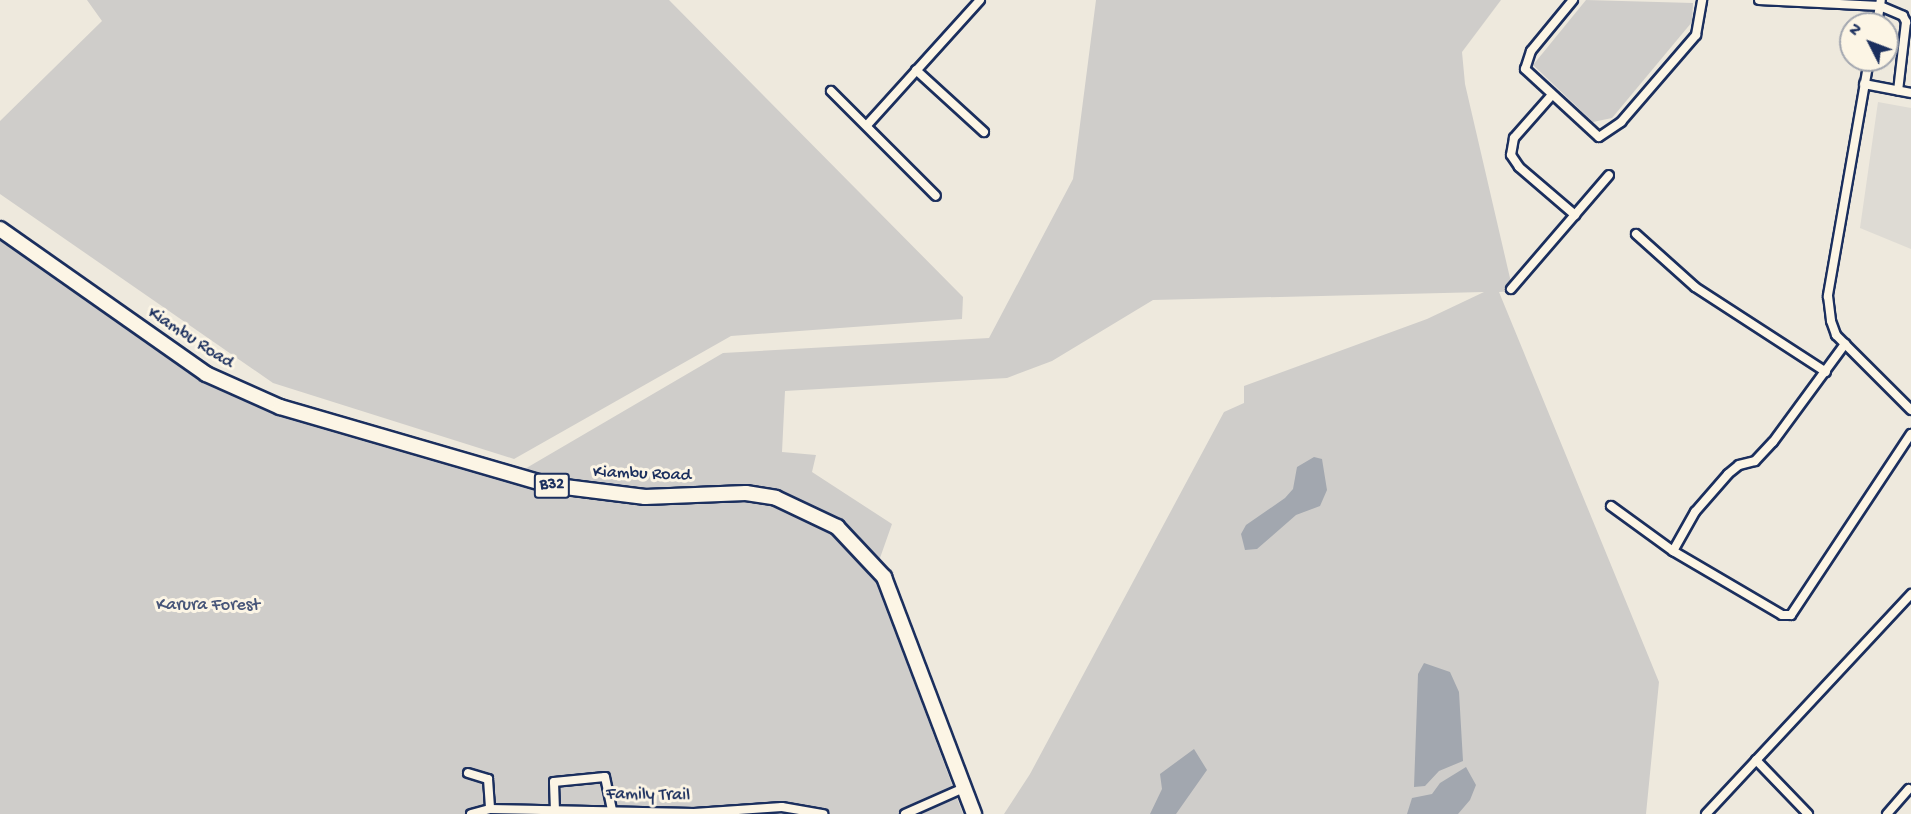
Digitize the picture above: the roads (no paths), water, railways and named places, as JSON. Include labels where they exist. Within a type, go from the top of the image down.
[{"type":"highway","name":"Kiambu Road","points":[[0,229],[206,374],[280,407],[549,485],[645,497],[746,494],[776,498],[837,527],[884,577],[966,787],[974,814]]},
{"type":"street","points":[[868,124],[980,0]]},
{"type":"street","points":[[1573,0],[1524,64],[1528,74],[1599,137],[1608,134],[1696,35],[1702,0]]},
{"type":"street","points":[[1759,0],[1881,3],[1903,16],[1906,22],[1898,91]]},
{"type":"street","points":[[916,70],[984,132]]},
{"type":"street","points":[[1866,72],[1828,296],[1831,321],[1836,335],[1911,410]]},
{"type":"street","points":[[1864,84],[1911,93]]},
{"type":"street","points":[[831,91],[868,124],[936,196]]},
{"type":"street","points":[[1551,96],[1514,138],[1512,155],[1519,167],[1575,215]]},
{"type":"street","points":[[1512,289],[1609,175]]},
{"type":"street","points":[[1636,234],[1695,287],[1826,372]]},
{"type":"street","points":[[1673,552],[1700,506],[1728,474],[1739,465],[1755,461],[1773,442],[1845,344]]},
{"type":"street","points":[[1611,506],[1673,552],[1782,615],[1791,615],[1911,434]]},
{"type":"street","points":[[1706,814],[1911,594]]},
{"type":"street","points":[[1756,760],[1808,814]]},
{"type":"street","points":[[468,773],[487,777],[490,809]]},
{"type":"street","points":[[555,811],[554,782],[605,777],[612,812]]},
{"type":"street","points":[[905,814],[966,787]]},
{"type":"street","points":[[1887,814],[1909,789]]},
{"type":"street","name":"Family Trail","points":[[471,814],[490,809],[694,813],[782,807],[823,814]]},
{"type":"park label","name":"Karura Forest","points":[[208,606]]}]
